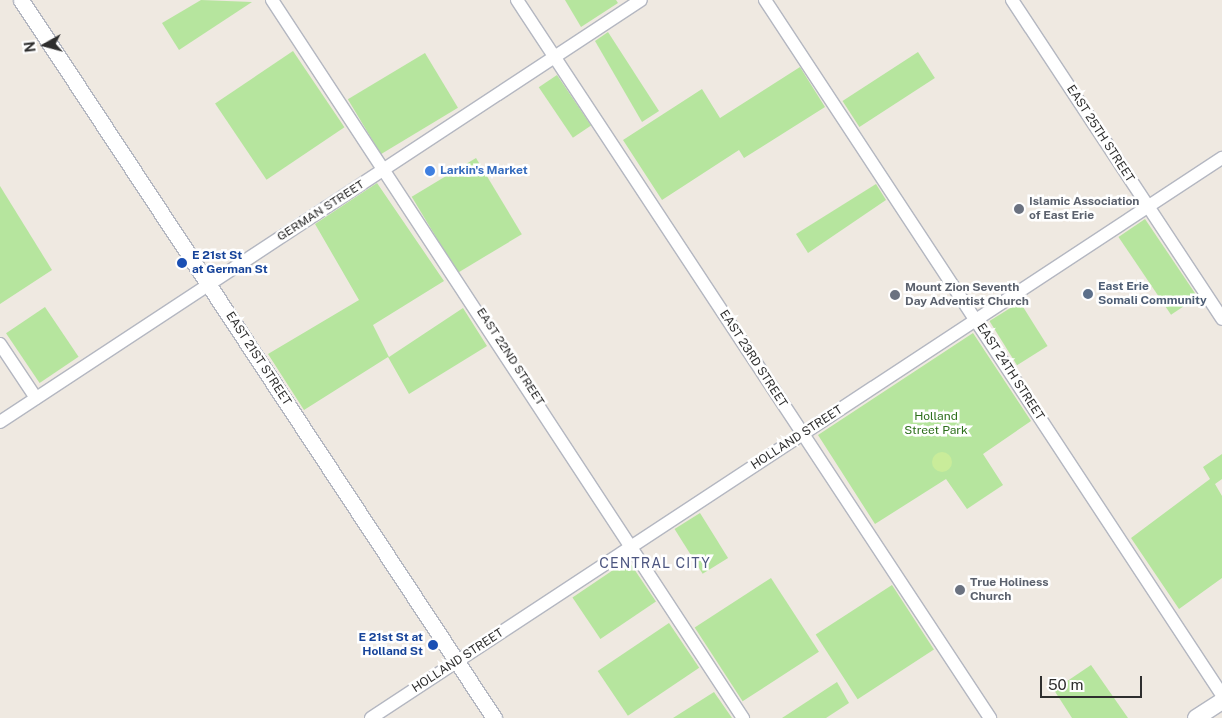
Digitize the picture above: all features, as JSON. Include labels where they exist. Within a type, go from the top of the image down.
[{"type":"main road","points":[[1196,718],[1222,701]]},
{"type":"street","name":"EAST 21ST STREET","points":[[21,0],[494,718]]},
{"type":"street","name":"EAST 22ND STREET","points":[[272,0],[385,169],[743,718]]},
{"type":"street","name":"EAST 23RD STREET","points":[[517,0],[990,718]]},
{"type":"street","name":"GERMAN STREET","points":[[0,422],[641,0]]},
{"type":"street","name":"EAST 24TH STREET","points":[[765,0],[1222,695]]},
{"type":"street","name":"EAST 25TH STREET","points":[[1012,0],[1222,318]]},
{"type":"street","name":"HOLLAND STREET","points":[[371,718],[1222,158]]},
{"type":"street","points":[[0,344],[36,398]]},
{"type":"green space","points":[[201,0],[252,2],[179,50],[162,23]]},
{"type":"green space","points":[[565,0],[616,0],[618,3],[581,27]]},
{"type":"green space","points":[[608,32],[659,111],[642,122],[595,41]]},
{"type":"green space","points":[[293,51],[344,127],[267,180],[215,104]]},
{"type":"green space","points":[[918,52],[935,78],[859,127],[843,101]]},
{"type":"green space","points":[[425,53],[458,108],[381,154],[348,99]]},
{"type":"green space","points":[[800,67],[825,107],[744,158],[739,150],[662,200],[623,140],[702,89],[720,118]]},
{"type":"green space","points":[[557,75],[591,126],[573,138],[539,87]]},
{"type":"green space","points":[[476,158],[522,234],[458,273],[412,197]]},
{"type":"green space","points":[[377,183],[444,281],[373,325],[389,357],[463,308],[487,346],[409,394],[388,357],[304,410],[268,354],[359,300],[315,224]]},
{"type":"green space","points":[[876,184],[886,200],[808,253],[796,234]]},
{"type":"green space","points":[[0,186],[52,270],[0,304]]},
{"type":"green space","points":[[1145,219],[1198,297],[1171,315],[1118,237]]},
{"type":"green space","points":[[1020,302],[1048,346],[1017,365],[989,321]]},
{"type":"green space","points":[[45,307],[79,357],[40,383],[6,333]]},
{"type":"green space","name":"Holland Street Park","points":[[973,333],[1031,421],[983,454],[1003,485],[967,509],[946,479],[875,524],[818,435]]},
{"type":"green space","points":[[942,452],[949,455],[952,462],[949,469],[942,472],[935,469],[932,462],[935,455]]},
{"type":"green space","points":[[1222,454],[1222,479],[1215,484],[1222,496],[1222,578],[1179,609],[1131,538],[1210,479],[1203,467]]},
{"type":"green space","points":[[700,513],[728,558],[703,574],[675,529]]},
{"type":"green space","points":[[628,560],[656,601],[600,639],[572,597]]},
{"type":"green space","points":[[771,578],[819,652],[743,701],[695,628]]},
{"type":"green space","points":[[892,585],[934,650],[858,699],[816,635]]},
{"type":"green space","points":[[669,623],[699,668],[628,716],[598,671]]},
{"type":"green space","points":[[1091,665],[1128,718],[1072,718],[1054,690]]},
{"type":"green space","points":[[837,682],[849,703],[826,718],[782,718]]},
{"type":"green space","points":[[714,692],[732,718],[673,718]]},
{"type":"place","name":"Larkin's Market","points":[[430,171]]},
{"type":"place","name":"Islamic Association of East Erie","points":[[1019,209]]},
{"type":"place","name":"E 21st St at German St","points":[[182,263]]},
{"type":"place","name":"East Erie Somali Community","points":[[1088,294]]},
{"type":"place","name":"Mount Zion Seventh Day Adventist Church","points":[[895,295]]},
{"type":"place","name":"True Holiness Church","points":[[960,590]]},
{"type":"place","name":"E 21st St at Holland St","points":[[433,645]]},
{"type":"district","name":"CENTRAL CITY","points":[[655,563]]}]
